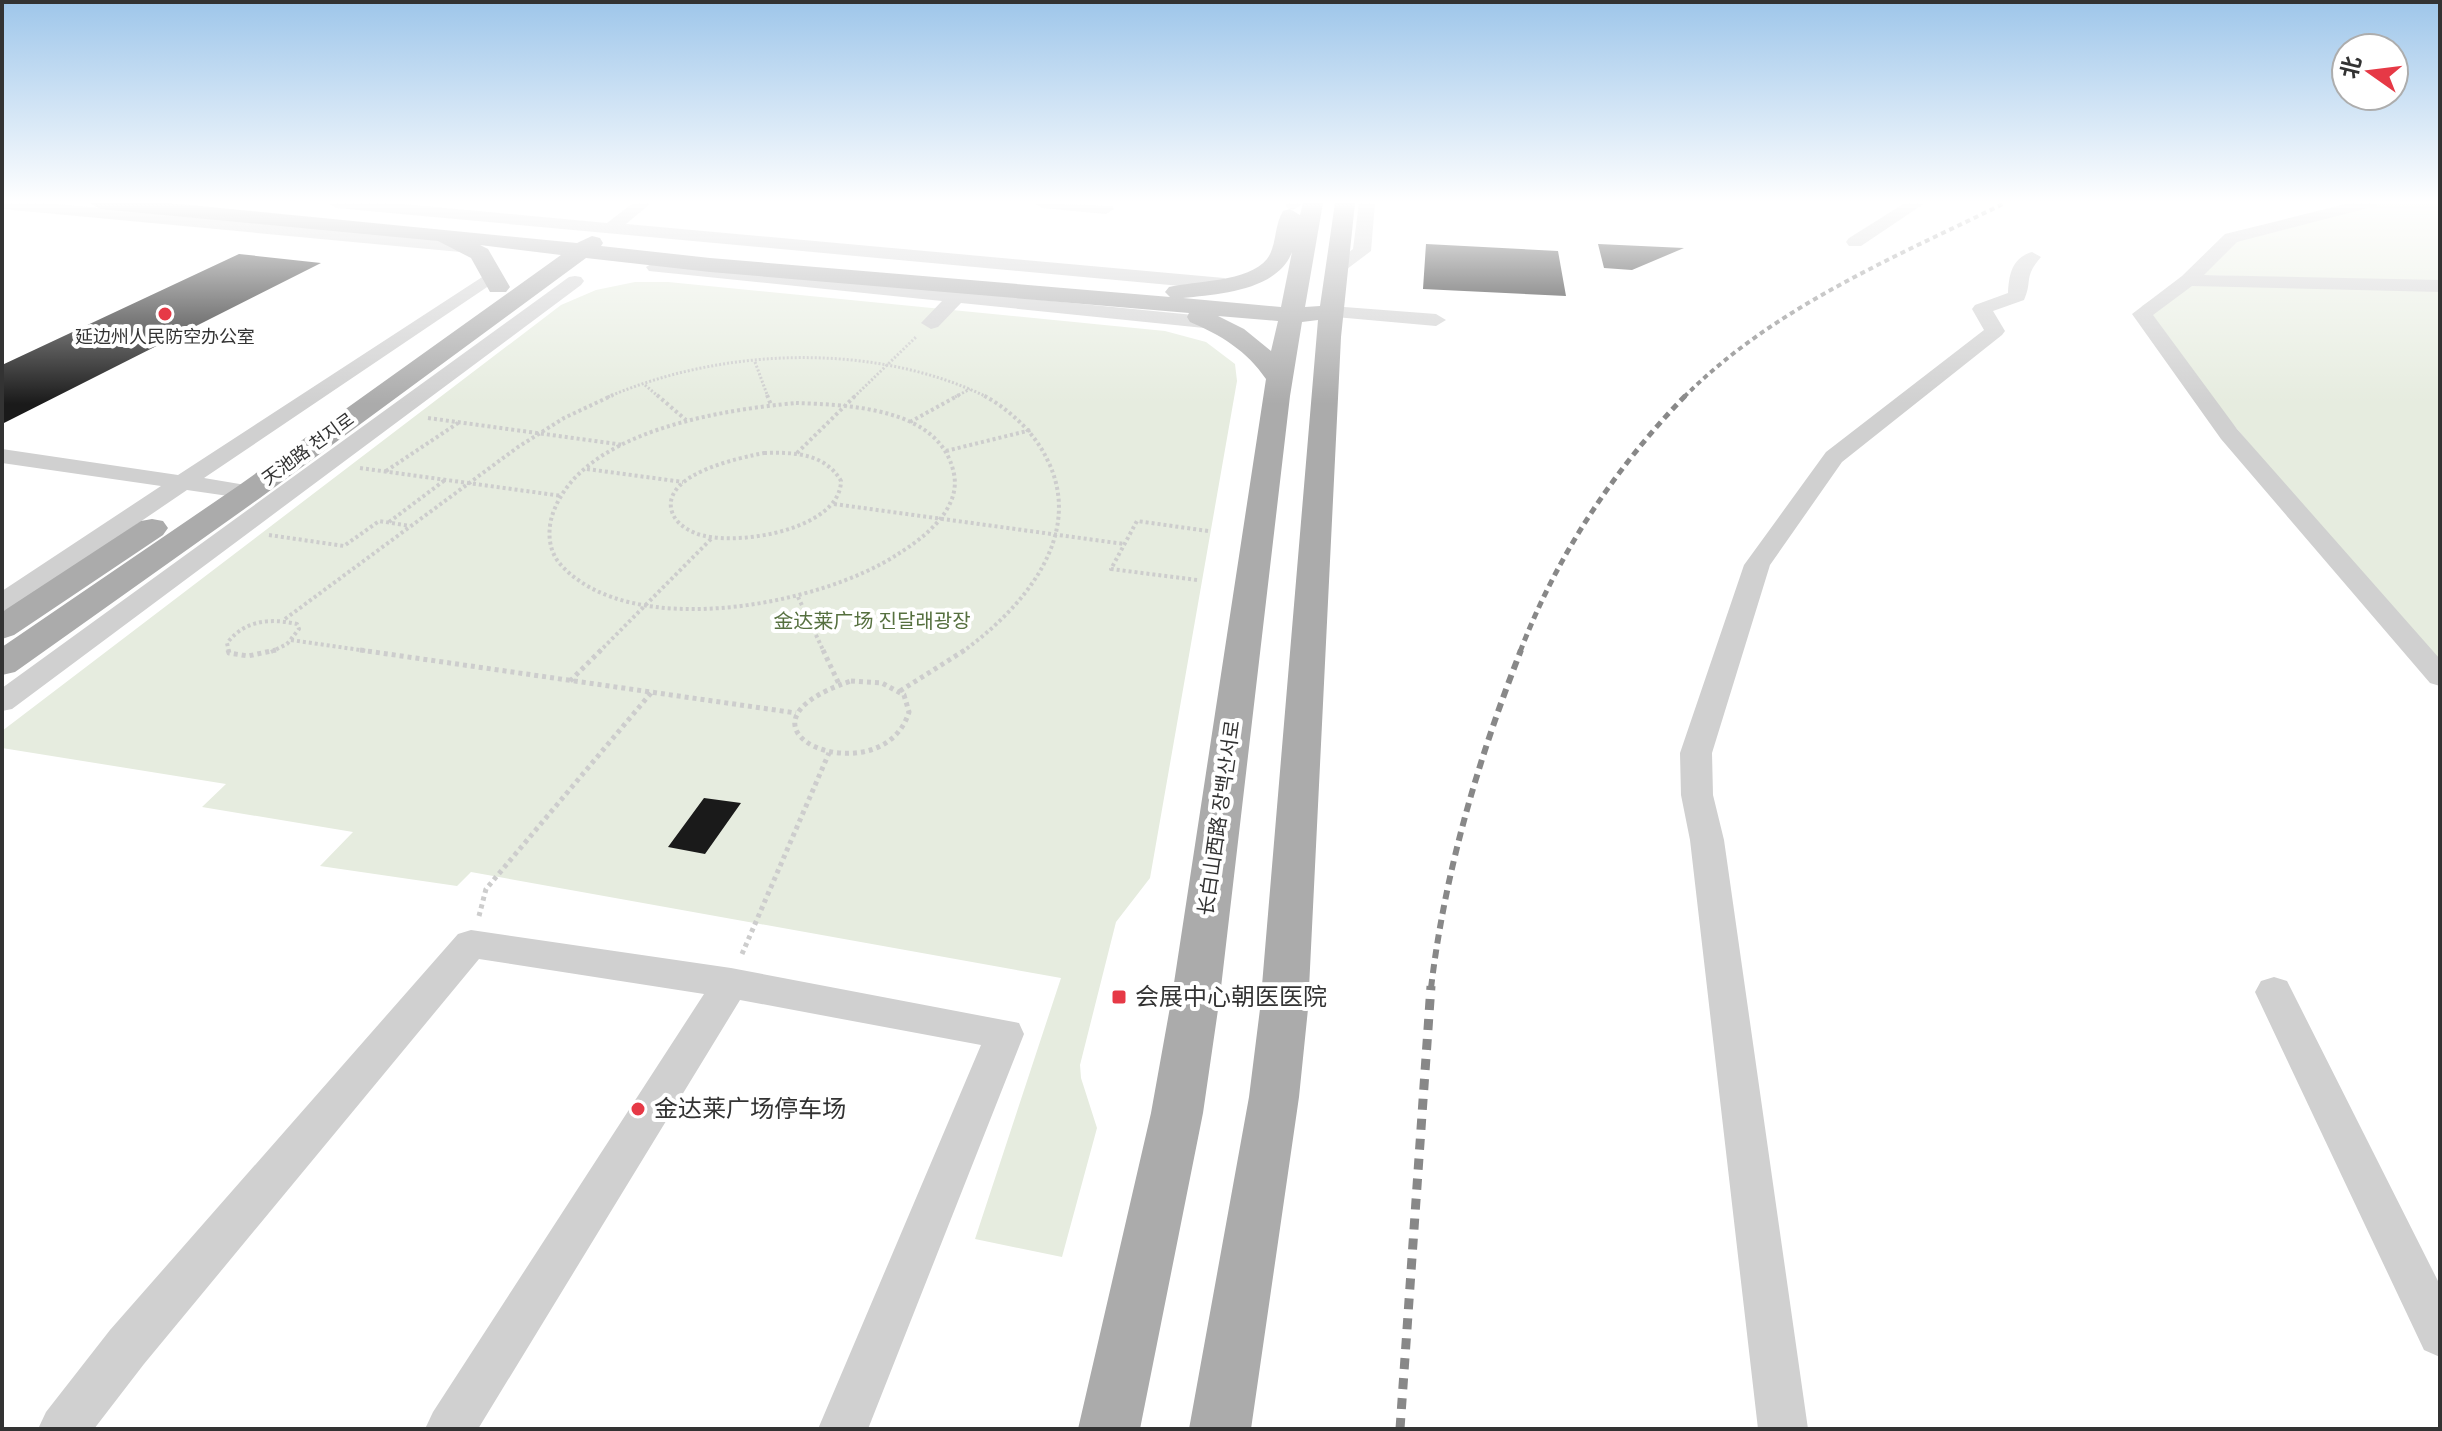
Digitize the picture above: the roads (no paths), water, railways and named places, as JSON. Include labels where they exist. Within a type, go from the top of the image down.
[{"type":"main road","points":[[489,270],[496,281]]},
{"type":"main road","name":"天池路 천지로","points":[[2,628],[214,487],[496,281],[520,270]]},
{"type":"main road","name":"天池路 천지로","points":[[2,664],[249,492],[547,270]]},
{"type":"main road","points":[[486,318],[527,298],[575,281],[639,270]]},
{"type":"main road","points":[[773,270],[1305,310]]},
{"type":"main road","points":[[875,270],[1160,299],[1252,344],[1280,380],[1324,382]]},
{"type":"main road","points":[[1160,299],[1267,270]]},
{"type":"main road","name":"长白山西路 장백산서로","points":[[1220,1429],[1272,1111],[1284,1009],[1324,382],[1305,310],[1303,270]]},
{"type":"main road","name":"长白山西路 장백산서로","points":[[1109,1429],[1157,1217],[1196,996],[1252,591],[1255,545],[1280,380],[1305,310],[1336,270]]},
{"type":"street","points":[[683,270],[1214,323]]},
{"type":"street","points":[[1017,270],[1224,284]]},
{"type":"street","points":[[1783,1429],[1707,840],[1697,795],[1696,753],[1757,565],[1834,457],[1995,331],[1982,309],[2017,296],[2016,279],[2019,270]]},
{"type":"street","points":[[2198,270],[2142,314],[2144,320],[2229,434],[2440,677]]},
{"type":"street","points":[[2188,280],[2440,286]]},
{"type":"street","name":"天池路 천지로","points":[[2,603],[496,281]]},
{"type":"street","name":"天池路 천지로","points":[[2,702],[575,281]]},
{"type":"street","points":[[931,323],[957,297]]},
{"type":"street","points":[[1305,310],[1436,320]]},
{"type":"street","points":[[2,456],[249,492]]},
{"type":"street","points":[[63,1429],[127,1347],[471,944],[731,983],[1005,1034],[843,1429]]},
{"type":"street","points":[[450,1429],[731,983]]},
{"type":"street","points":[[2274,992],[2440,1334]]},
{"type":"railway","points":[[1685,396],[1756,336],[1869,270]]},
{"type":"railway","points":[[1520,652],[1551,581],[1590,515],[1635,453],[1685,396]]},
{"type":"railway","points":[[1431,988],[1445,901],[1465,816],[1521,650]]},
{"type":"railway","points":[[1400,1429],[1431,986]]},
{"type":"place","name":"延边州人民防空办公室","points":[[165,314]]},
{"type":"place","name":"会展中心朝医医院","points":[[1119,997]]},
{"type":"place","name":"金达莱广场停车场","points":[[638,1109]]},
{"type":"park label","name":"金达莱广场 진달래광장","points":[[872,622]]}]
